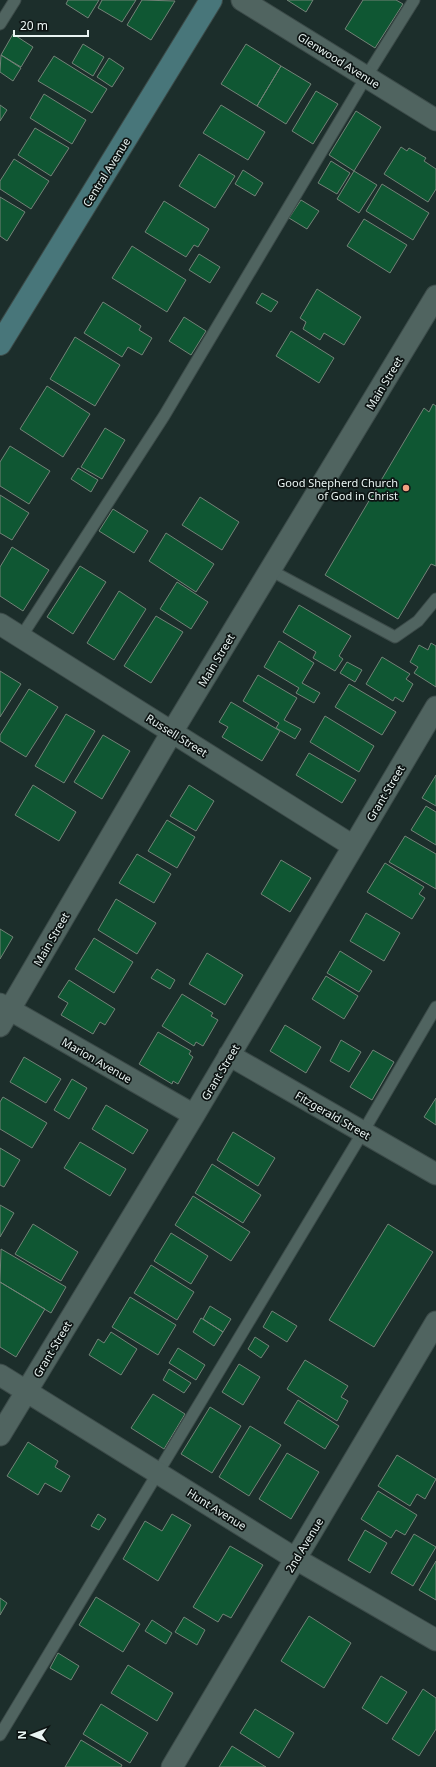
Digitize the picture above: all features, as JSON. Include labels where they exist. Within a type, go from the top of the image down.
[{"type":"street","name":"Central Avenue","points":[[0,344],[211,0]]},
{"type":"street","name":"Glenwood Avenue","points":[[242,0],[436,120]]},
{"type":"street","name":"Main Street","points":[[3,1014],[436,296]]},
{"type":"street","name":"Russell Street","points":[[0,624],[353,846]]},
{"type":"street","name":"Grant Street","points":[[0,1435],[194,1115],[436,707]]},
{"type":"street","name":"Marion Avenue","points":[[3,1014],[194,1115]]},
{"type":"street","name":"Fitzgerald Street","points":[[229,1055],[436,1174]]},
{"type":"street","name":"2nd Avenue","points":[[172,1767],[436,1322]]},
{"type":"street","name":"Hunt Avenue","points":[[0,1375],[27,1390],[296,1559],[436,1640]]},
{"type":"lane","points":[[0,24],[15,0]]},
{"type":"lane","points":[[21,637],[164,416],[366,77],[414,0]]},
{"type":"lane","points":[[270,570],[395,637],[418,621],[436,600]]},
{"type":"lane","points":[[0,1735],[363,1132],[436,1007]]},
{"type":"building","points":[[68,0],[99,0],[88,18],[66,4]]},
{"type":"building","points":[[102,0],[136,0],[122,22],[98,8]]},
{"type":"building","points":[[142,0],[175,1],[151,40],[127,25]]},
{"type":"building","points":[[287,0],[313,0],[306,12]]},
{"type":"building","points":[[363,0],[396,0],[403,4],[375,48],[345,29]]},
{"type":"building","points":[[13,34],[33,47],[21,67],[1,55]]},
{"type":"building","points":[[83,44],[104,57],[93,76],[72,63]]},
{"type":"building","points":[[246,44],[281,66],[257,106],[221,84]]},
{"type":"building","points":[[1,55],[21,68],[13,81],[0,72]]},
{"type":"building","points":[[54,56],[107,89],[92,113],[38,81]]},
{"type":"building","points":[[109,58],[124,68],[112,87],[97,77]]},
{"type":"building","points":[[281,66],[311,84],[286,124],[257,106]]},
{"type":"building","points":[[316,91],[338,104],[313,144],[292,131]]},
{"type":"building","points":[[44,94],[86,120],[72,144],[30,118]]},
{"type":"building","points":[[0,105],[7,110],[0,121]]},
{"type":"building","points":[[221,105],[265,132],[248,160],[203,133]]},
{"type":"building","points":[[356,111],[381,127],[354,171],[329,155]]},
{"type":"building","points":[[35,128],[69,148],[51,176],[18,155]]},
{"type":"building","points":[[401,147],[407,151],[409,148],[426,158],[424,161],[436,169],[436,189],[428,202],[384,174]]},
{"type":"building","points":[[199,154],[235,176],[215,208],[179,186]]},
{"type":"building","points":[[14,159],[49,181],[31,209],[0,189],[0,181]]},
{"type":"building","points":[[331,161],[350,173],[337,194],[318,183]]},
{"type":"building","points":[[243,170],[263,183],[255,196],[235,184]]},
{"type":"building","points":[[354,171],[377,185],[359,213],[337,199]]},
{"type":"building","points":[[382,184],[429,213],[413,240],[366,211]]},
{"type":"building","points":[[0,197],[25,212],[7,241],[0,236]]},
{"type":"building","points":[[301,200],[319,211],[307,229],[289,218]]},
{"type":"building","points":[[164,201],[209,229],[198,247],[194,245],[186,257],[145,232]]},
{"type":"building","points":[[364,219],[407,245],[390,273],[347,246]]},
{"type":"building","points":[[132,246],[186,280],[167,312],[112,278]]},
{"type":"building","points":[[199,254],[220,267],[210,283],[189,270]]},
{"type":"building","points":[[317,289],[361,317],[344,345],[324,333],[320,340],[303,329],[306,322],[300,318]]},
{"type":"building","points":[[262,293],[278,302],[271,312],[256,303]]},
{"type":"building","points":[[103,302],[141,326],[139,330],[152,338],[142,355],[128,347],[122,357],[84,333]]},
{"type":"building","points":[[184,317],[206,331],[191,355],[169,341]]},
{"type":"building","points":[[291,331],[334,358],[319,383],[276,356]]},
{"type":"building","points":[[75,337],[120,365],[95,406],[50,379]]},
{"type":"building","points":[[47,386],[90,414],[63,457],[20,429]]},
{"type":"building","name":"Good Shepherd Church of God in Christ","points":[[433,404],[436,406],[436,566],[431,564],[398,619],[325,575],[424,408],[429,412]]},
{"type":"building","points":[[105,428],[125,440],[102,479],[81,467]]},
{"type":"building","points":[[10,446],[50,471],[29,504],[0,486],[0,462]]},
{"type":"building","points":[[78,468],[98,480],[91,492],[71,479]]},
{"type":"building","points":[[0,495],[29,513],[12,540],[0,533]]},
{"type":"building","points":[[200,497],[239,522],[222,550],[182,525]]},
{"type":"building","points":[[113,509],[148,531],[134,553],[99,531]]},
{"type":"building","points":[[166,533],[214,564],[196,592],[149,561]]},
{"type":"building","points":[[12,547],[49,570],[23,611],[0,596],[0,567]]},
{"type":"building","points":[[80,566],[106,582],[73,634],[47,617]]},
{"type":"building","points":[[177,582],[208,602],[191,629],[160,609]]},
{"type":"building","points":[[119,591],[146,609],[114,660],[87,643]]},
{"type":"building","points":[[299,605],[351,636],[339,656],[343,659],[335,671],[313,658],[316,652],[283,632]]},
{"type":"building","points":[[156,616],[183,632],[151,683],[124,666]]},
{"type":"building","points":[[279,641],[314,663],[302,683],[320,693],[314,703],[296,693],[299,688],[264,667]]},
{"type":"building","points":[[431,643],[436,646],[436,687],[414,673],[418,667],[410,662],[419,645],[428,650]]},
{"type":"building","points":[[382,657],[410,674],[406,679],[413,684],[403,702],[395,697],[393,701],[366,684]]},
{"type":"building","points":[[347,662],[362,670],[355,682],[340,673]]},
{"type":"building","points":[[0,671],[21,684],[0,717]]},
{"type":"building","points":[[258,675],[297,698],[284,720],[301,729],[295,739],[276,728],[279,723],[243,701]]},
{"type":"building","points":[[349,684],[396,712],[382,735],[335,707]]},
{"type":"building","points":[[29,689],[58,707],[26,757],[0,741],[0,735]]},
{"type":"building","points":[[231,702],[280,731],[262,761],[222,737],[228,727],[219,722]]},
{"type":"building","points":[[66,714],[95,731],[64,783],[35,766]]},
{"type":"building","points":[[325,716],[374,746],[359,772],[310,742]]},
{"type":"building","points":[[103,735],[130,751],[102,799],[74,782]]},
{"type":"building","points":[[309,753],[356,780],[342,803],[296,775]]},
{"type":"building","points":[[436,775],[436,806],[422,798]]},
{"type":"building","points":[[33,785],[76,812],[59,841],[15,815]]},
{"type":"building","points":[[189,785],[214,801],[196,831],[170,816]]},
{"type":"building","points":[[426,806],[436,812],[436,845],[411,830]]},
{"type":"building","points":[[167,820],[195,837],[177,868],[148,851]]},
{"type":"building","points":[[405,836],[436,854],[436,889],[389,862]]},
{"type":"building","points":[[137,854],[171,874],[154,903],[119,883]]},
{"type":"building","points":[[281,860],[311,878],[290,912],[261,894]]},
{"type":"building","points":[[385,863],[424,887],[419,894],[425,898],[412,919],[367,892]]},
{"type":"building","points":[[116,899],[156,923],[137,954],[98,930]]},
{"type":"building","points":[[366,913],[400,933],[384,961],[350,941]]},
{"type":"building","points":[[0,929],[13,937],[0,959]]},
{"type":"building","points":[[94,938],[133,962],[114,993],[75,969]]},
{"type":"building","points":[[340,951],[372,971],[359,992],[327,973]]},
{"type":"building","points":[[207,953],[243,975],[225,1005],[189,984]]},
{"type":"building","points":[[157,969],[175,980],[170,989],[151,978]]},
{"type":"building","points":[[326,976],[358,996],[344,1019],[312,999]]},
{"type":"building","points":[[69,980],[115,1009],[105,1025],[100,1022],[93,1034],[61,1015],[68,1003],[58,997]]},
{"type":"building","points":[[182,994],[213,1013],[211,1016],[218,1020],[203,1046],[196,1042],[194,1046],[162,1026]]},
{"type":"building","points":[[285,1025],[321,1047],[306,1073],[270,1051]]},
{"type":"building","points":[[158,1032],[191,1051],[189,1054],[193,1057],[178,1084],[173,1081],[172,1084],[139,1064]]},
{"type":"building","points":[[341,1040],[361,1052],[349,1072],[330,1061]]},
{"type":"building","points":[[373,1050],[394,1062],[372,1100],[350,1087]]},
{"type":"building","points":[[24,1057],[61,1079],[46,1103],[10,1082]]},
{"type":"building","points":[[72,1079],[87,1088],[69,1119],[54,1110]]},
{"type":"building","points":[[3,1097],[47,1123],[32,1148],[0,1129],[0,1102]]},
{"type":"building","points":[[436,1098],[436,1125],[424,1117]]},
{"type":"building","points":[[106,1105],[148,1130],[133,1154],[92,1129]]},
{"type":"building","points":[[233,1132],[275,1158],[258,1186],[217,1160]]},
{"type":"building","points":[[80,1142],[126,1169],[110,1196],[64,1168]]},
{"type":"building","points":[[0,1148],[20,1160],[4,1187],[0,1185]]},
{"type":"building","points":[[212,1164],[261,1195],[243,1223],[195,1193]]},
{"type":"building","points":[[193,1196],[250,1232],[231,1261],[175,1225]]},
{"type":"building","points":[[0,1205],[14,1213],[0,1237]]},
{"type":"building","points":[[33,1224],[78,1252],[61,1281],[15,1254]]},
{"type":"building","points":[[388,1224],[433,1252],[374,1347],[329,1320]]},
{"type":"building","points":[[171,1233],[208,1256],[191,1284],[154,1261]]},
{"type":"building","points":[[1,1249],[66,1287],[51,1313],[0,1282]]},
{"type":"building","points":[[151,1265],[194,1292],[177,1320],[134,1293]]},
{"type":"building","points":[[0,1282],[45,1309],[16,1357],[0,1347]]},
{"type":"building","points":[[130,1297],[176,1325],[158,1355],[112,1327]]},
{"type":"building","points":[[210,1306],[231,1319],[223,1332],[203,1319]]},
{"type":"building","points":[[272,1311],[297,1326],[287,1342],[263,1327]]},
{"type":"building","points":[[201,1318],[223,1332],[214,1346],[193,1332]]},
{"type":"building","points":[[111,1332],[137,1349],[121,1375],[89,1355],[98,1339],[104,1343]]},
{"type":"building","points":[[255,1337],[269,1346],[261,1358],[248,1349]]},
{"type":"building","points":[[178,1348],[205,1365],[196,1380],[169,1363]]},
{"type":"building","points":[[305,1360],[348,1386],[341,1397],[348,1401],[337,1421],[287,1389]]},
{"type":"building","points":[[239,1364],[260,1377],[243,1405],[222,1392]]},
{"type":"building","points":[[169,1369],[191,1383],[184,1393],[163,1380]]},
{"type":"building","points":[[153,1394],[185,1414],[164,1449],[131,1428]]},
{"type":"building","points":[[298,1400],[339,1426],[325,1449],[284,1423]]},
{"type":"building","points":[[210,1407],[241,1426],[212,1473],[181,1454]]},
{"type":"building","points":[[250,1426],[281,1445],[249,1496],[219,1477]]},
{"type":"building","points":[[28,1442],[58,1461],[55,1467],[70,1476],[61,1492],[45,1483],[38,1495],[7,1476]]},
{"type":"building","points":[[287,1453],[319,1472],[291,1519],[259,1499]]},
{"type":"building","points":[[397,1455],[436,1479],[425,1499],[417,1494],[410,1506],[378,1486]]},
{"type":"building","points":[[378,1491],[417,1515],[405,1535],[396,1530],[391,1538],[361,1519]]},
{"type":"building","points":[[98,1514],[106,1519],[99,1530],[91,1526]]},
{"type":"building","points":[[172,1514],[191,1525],[158,1581],[123,1559],[145,1521],[162,1531]]},
{"type":"building","points":[[365,1530],[387,1543],[370,1573],[348,1560]]},
{"type":"building","points":[[414,1534],[436,1547],[413,1586],[391,1573]]},
{"type":"building","points":[[230,1546],[263,1565],[231,1618],[223,1614],[218,1622],[193,1607]]},
{"type":"building","points":[[436,1561],[436,1600],[419,1590]]},
{"type":"building","points":[[96,1597],[140,1624],[123,1652],[79,1625]]},
{"type":"building","points":[[0,1598],[7,1603],[0,1615]]},
{"type":"building","points":[[309,1616],[351,1643],[324,1688],[281,1661]]},
{"type":"building","points":[[184,1617],[205,1630],[197,1645],[175,1632]]},
{"type":"building","points":[[152,1620],[172,1633],[166,1644],[145,1631]]},
{"type":"building","points":[[58,1653],[79,1666],[71,1680],[50,1668]]},
{"type":"building","points":[[128,1665],[173,1693],[157,1721],[111,1693]]},
{"type":"building","points":[[381,1676],[407,1692],[387,1724],[362,1708]]},
{"type":"building","points":[[423,1689],[436,1698],[436,1729],[419,1756],[392,1739]]},
{"type":"building","points":[[101,1704],[148,1733],[130,1763],[83,1734]]},
{"type":"building","points":[[255,1709],[294,1733],[279,1758],[240,1733]]},
{"type":"building","points":[[81,1740],[122,1765],[121,1767],[65,1767]]},
{"type":"building","points":[[232,1746],[266,1767],[219,1767]]},
{"type":"place","name":"Good Shepherd Church of God in Christ","points":[[406,488]]}]
